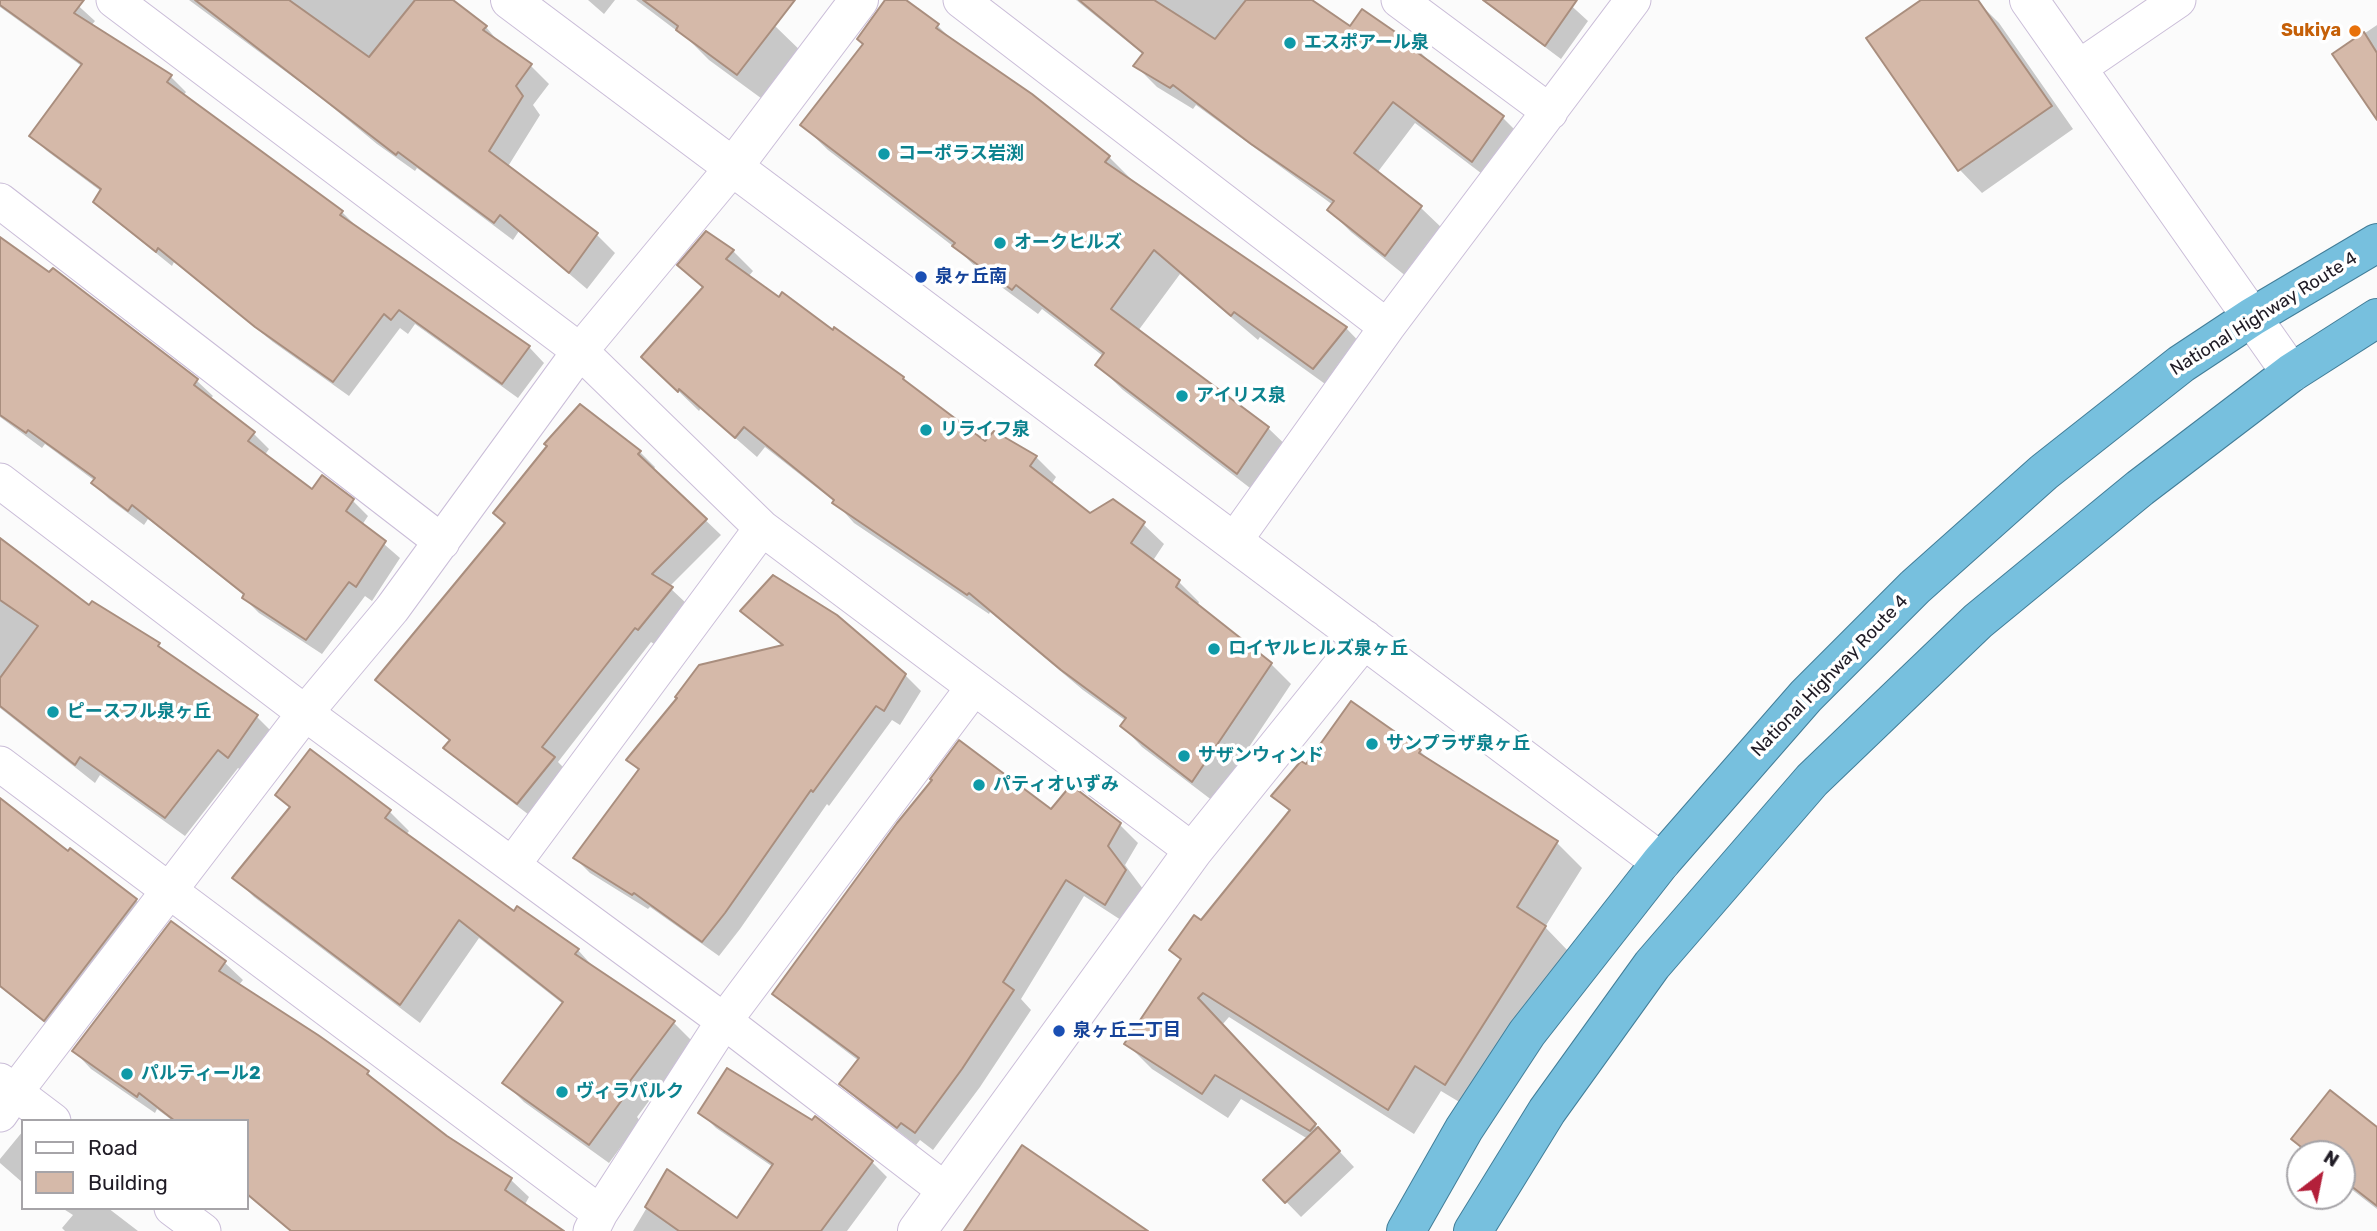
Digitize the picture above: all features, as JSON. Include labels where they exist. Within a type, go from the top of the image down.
[{"type":"highway","name":"National Highway Route 4","points":[[1406,1231],[1464,1129],[1527,1033],[1661,862],[1806,696],[1916,587],[2044,472],[2181,364],[2252,317],[2377,243]]},
{"type":"highway","points":[[1473,1231],[1547,1111],[1652,965],[1812,780],[1978,621],[2140,488],[2291,373],[2377,318]]},
{"type":"street","points":[[114,0],[580,351],[762,528],[1193,851]]},
{"type":"street","points":[[510,0],[1661,862]]},
{"type":"street","points":[[49,1119],[5,1096],[169,891],[305,713],[391,609],[580,351],[733,167],[859,0]]},
{"type":"street","points":[[961,0],[1387,327]]},
{"type":"street","points":[[1399,0],[1550,111]]},
{"type":"street","points":[[1234,541],[1387,327],[1633,0]]},
{"type":"street","points":[[2029,0],[2291,373]]},
{"type":"street","points":[[2077,69],[2178,0]]},
{"type":"street","points":[[0,201],[442,542]]},
{"type":"street","points":[[0,481],[305,713],[724,1021],[946,1191]]},
{"type":"street","points":[[513,864],[762,528]]},
{"type":"street","points":[[917,1231],[1193,851],[1364,639]]},
{"type":"street","points":[[0,764],[169,891],[595,1222],[724,1021],[974,687]]},
{"type":"street","points":[[175,1210],[203,1231]]},
{"type":"building","points":[[0,0],[84,0],[74,13],[172,75],[167,82],[343,211],[340,215],[530,346],[502,384],[399,310],[391,320],[384,314],[333,382],[255,327],[158,248],[156,252],[93,202],[101,189],[29,136],[82,64],[0,5]]},
{"type":"building","points":[[195,0],[289,0],[369,57],[415,0],[453,0],[487,26],[483,30],[532,64],[516,86],[523,96],[489,151],[598,233],[569,273],[500,215],[494,223],[398,152],[396,155]]},
{"type":"building","points":[[643,0],[795,0],[737,75],[676,30],[678,26]]},
{"type":"building","points":[[885,0],[906,0],[939,24],[936,28],[1032,94],[1110,156],[1105,162],[1347,327],[1313,369],[1234,312],[1231,316],[1154,250],[1111,309],[1269,427],[1237,474],[1095,365],[1104,353],[1016,285],[1012,290],[952,246],[955,243],[800,125],[863,44],[857,39]]},
{"type":"building","points":[[1079,0],[1154,0],[1215,39],[1246,0],[1312,0],[1350,26],[1362,9],[1420,49],[1418,53],[1504,116],[1472,162],[1393,102],[1354,153],[1422,206],[1385,256],[1327,210],[1334,201],[1251,144],[1173,85],[1170,88],[1133,66],[1143,53]]},
{"type":"building","points":[[1483,0],[1577,0],[1545,46]]},
{"type":"building","points":[[1921,0],[1978,0],[2052,106],[1958,171],[1866,38]]},
{"type":"building","points":[[2364,32],[2377,53],[2377,120],[2332,54]]},
{"type":"building","points":[[706,231],[734,250],[726,259],[779,297],[782,292],[833,330],[834,327],[904,377],[903,379],[985,441],[994,431],[1037,456],[1030,466],[1090,513],[1113,499],[1145,522],[1131,543],[1180,580],[1176,587],[1272,663],[1192,782],[1120,726],[1126,718],[1061,670],[969,593],[967,595],[832,503],[834,500],[744,427],[735,438],[679,389],[678,392],[641,357],[703,287],[677,265]]},
{"type":"building","points":[[0,237],[49,272],[53,268],[198,379],[194,385],[255,432],[248,441],[312,489],[322,475],[354,499],[346,511],[386,541],[356,587],[349,582],[306,640],[242,598],[244,594],[132,505],[128,511],[91,483],[95,478],[28,430],[26,433],[0,415]]},
{"type":"building","points":[[580,404],[641,451],[638,454],[707,519],[652,574],[673,587],[638,630],[635,628],[542,747],[555,757],[517,804],[443,748],[450,740],[375,680],[505,523],[493,513],[547,446],[544,444]]},
{"type":"building","points":[[0,538],[89,605],[92,601],[160,643],[158,646],[258,715],[228,758],[218,750],[165,818],[80,757],[75,765],[0,706],[0,678],[38,626],[0,600]]},
{"type":"building","points":[[773,575],[837,615],[906,674],[884,711],[876,706],[813,792],[811,790],[702,942],[634,893],[632,895],[573,858],[639,769],[626,760],[677,698],[675,697],[699,665],[783,645],[740,611]]},
{"type":"building","points":[[1351,701],[1421,750],[1419,753],[1558,841],[1517,907],[1546,926],[1445,1085],[1415,1066],[1388,1110],[1203,993],[1198,998],[1316,1124],[1310,1131],[1215,1075],[1202,1094],[1124,1044],[1181,959],[1169,950],[1194,915],[1201,920],[1290,810],[1271,796],[1301,761],[1306,764]]},
{"type":"building","points":[[959,740],[1051,809],[1071,785],[1121,823],[1108,846],[1126,870],[1105,905],[1066,880],[1003,982],[1014,990],[962,1069],[915,1133],[901,1123],[897,1128],[839,1084],[859,1058],[772,994]]},
{"type":"building","points":[[310,749],[391,810],[385,818],[514,911],[517,906],[579,949],[575,954],[675,1021],[618,1097],[622,1100],[589,1145],[502,1083],[563,1002],[459,920],[400,1005],[232,878],[290,807],[275,795]]},
{"type":"building","points":[[0,798],[68,851],[70,848],[137,899],[44,1021],[0,986]]},
{"type":"building","points":[[171,921],[226,961],[219,971],[369,1071],[367,1074],[447,1136],[512,1178],[505,1190],[564,1231],[291,1231],[248,1195],[248,1119],[172,1119],[139,1093],[137,1097],[72,1051]]},
{"type":"building","points":[[727,1068],[812,1120],[815,1116],[873,1161],[821,1231],[679,1231],[645,1207],[667,1169],[737,1218],[773,1164],[698,1113]]},
{"type":"building","points":[[2330,1090],[2377,1127],[2377,1206],[2356,1190],[2356,1140],[2291,1139]]},
{"type":"building","points":[[1318,1127],[1340,1151],[1285,1203],[1263,1180]]},
{"type":"building","points":[[1022,1145],[1148,1231],[964,1231]]},
{"type":"place","name":"Sukiya","points":[[2355,31]]},
{"type":"place","name":"エスポアール泉","points":[[1290,43]]},
{"type":"place","name":"コーポラス岩渕","points":[[884,154]]},
{"type":"place","name":"オークヒルズ","points":[[1000,243]]},
{"type":"place","name":"泉ヶ丘南","points":[[921,277]]},
{"type":"place","name":"アイリス泉","points":[[1182,396]]},
{"type":"place","name":"リライフ泉","points":[[926,430]]},
{"type":"place","name":"ロイヤルヒルズ泉ヶ丘","points":[[1214,649]]},
{"type":"place","name":"ピースフル泉ヶ丘","points":[[53,712]]},
{"type":"place","name":"サンプラザ泉ヶ丘","points":[[1372,744]]},
{"type":"place","name":"サザンウィンド","points":[[1184,756]]},
{"type":"place","name":"パティオいずみ","points":[[979,785]]},
{"type":"place","name":"泉ヶ丘二丁目","points":[[1059,1031]]},
{"type":"place","name":"パルティール2","points":[[127,1074]]},
{"type":"place","name":"ヴィラパルク","points":[[562,1092]]}]
